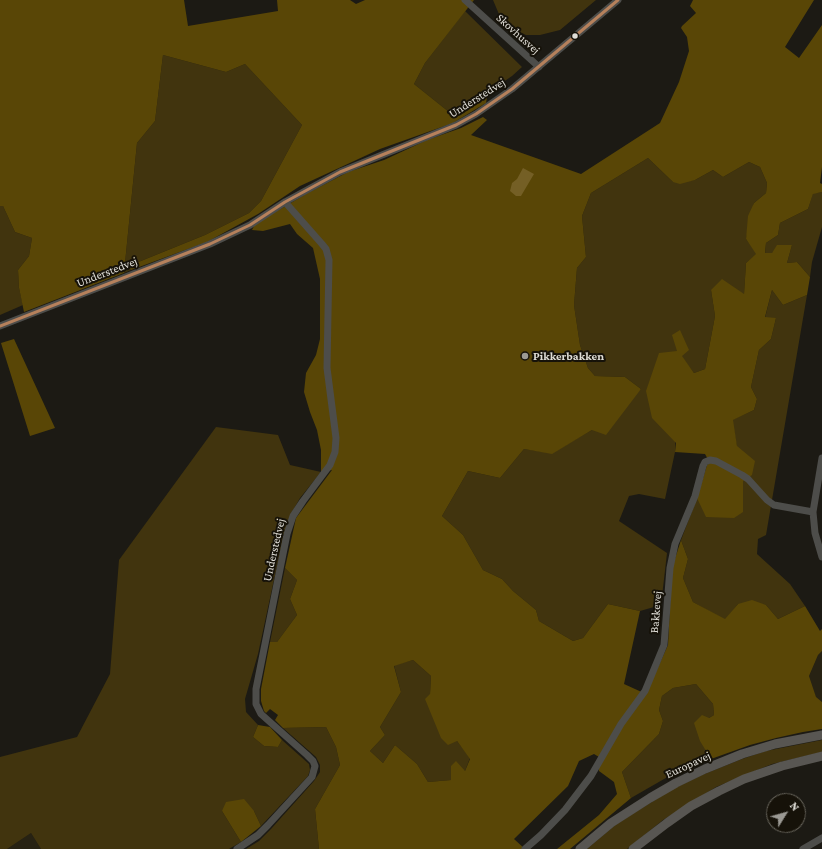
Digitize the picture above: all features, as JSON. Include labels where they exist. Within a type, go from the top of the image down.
[{"type":"main road","name":"Europavej","points":[[580,849],[612,823],[650,798],[705,768],[742,754],[775,744],[822,735]]},
{"type":"main road","points":[[633,849],[691,806],[719,791],[744,779],[782,766],[822,756]]},
{"type":"street","name":"Skovhusvej","points":[[464,0],[539,67]]},
{"type":"street","name":"Understedvej","points":[[0,326],[210,244],[250,225],[285,202],[340,172],[456,125],[493,103],[512,89],[618,0]]},
{"type":"street","name":"Understedvej","points":[[237,849],[258,835],[268,826],[312,777],[315,766],[313,761],[307,755],[261,714],[256,704],[256,689],[287,534],[293,516],[302,501],[330,465],[335,452],[336,438],[327,368],[329,260],[326,249],[285,202]]},
{"type":"street","points":[[822,458],[813,512],[815,533],[822,558]]},
{"type":"street","name":"Bakkevej","points":[[525,849],[565,810],[591,776],[622,724],[645,691],[664,645],[670,568],[675,544],[695,496],[705,462],[710,460],[716,461],[742,475],[774,505],[813,512]]},
{"type":"street","points":[[804,849],[822,838]]},
{"type":"shaded area","points":[[0,0],[184,0],[188,26],[278,11],[277,0],[350,0],[356,4],[365,0],[474,0],[425,63],[414,84],[449,112],[480,98],[487,97],[486,103],[453,123],[380,149],[300,186],[258,214],[207,242],[131,270],[131,265],[205,235],[249,213],[261,201],[302,125],[245,64],[226,72],[163,55],[155,121],[137,143],[124,273],[24,312],[19,288],[18,270],[29,256],[32,238],[15,232],[3,206],[0,206]]},
{"type":"shaded area","points":[[493,0],[596,0],[560,30],[540,35],[526,35],[508,26],[501,19]]},
{"type":"shaded area","points":[[693,0],[814,0],[785,47],[799,58],[822,25],[822,167],[820,183],[822,184],[822,192],[813,194],[808,209],[780,223],[778,235],[766,243],[765,253],[772,253],[777,245],[792,245],[787,263],[797,262],[810,277],[807,295],[783,305],[772,290],[765,317],[776,318],[771,339],[759,350],[751,387],[757,399],[754,410],[733,420],[737,446],[755,461],[752,475],[743,481],[743,512],[734,518],[706,517],[697,498],[707,465],[710,463],[705,454],[675,452],[676,443],[652,418],[646,391],[659,353],[677,351],[672,335],[680,330],[689,350],[682,356],[694,373],[705,369],[715,316],[711,290],[722,279],[744,294],[746,263],[756,254],[746,239],[748,216],[754,203],[766,193],[767,183],[760,167],[749,162],[723,177],[713,170],[695,180],[680,184],[673,182],[648,158],[591,193],[582,216],[586,257],[577,268],[574,305],[580,345],[588,368],[595,376],[625,377],[641,389],[606,435],[592,430],[552,454],[524,449],[500,478],[468,471],[442,516],[463,535],[483,570],[502,579],[513,591],[536,610],[539,621],[573,641],[583,638],[608,604],[640,611],[624,684],[646,694],[668,645],[672,568],[681,540],[688,559],[683,578],[693,602],[725,619],[738,604],[752,600],[766,605],[778,619],[805,606],[820,631],[822,629],[822,651],[818,655],[809,676],[816,697],[822,702],[822,729],[750,745],[711,759],[700,741],[694,723],[702,715],[709,718],[714,715],[713,704],[696,684],[673,688],[662,696],[659,710],[663,721],[659,734],[622,772],[631,798],[570,849],[557,849],[599,815],[617,794],[614,782],[599,771],[599,757],[594,754],[579,761],[568,786],[514,839],[525,849],[319,849],[315,809],[340,765],[336,747],[326,727],[283,728],[275,720],[278,715],[270,709],[266,713],[264,711],[261,701],[261,689],[270,642],[277,642],[297,615],[290,599],[297,580],[285,568],[296,518],[332,470],[321,472],[321,450],[317,430],[304,392],[306,373],[316,355],[320,339],[320,279],[313,248],[297,234],[290,224],[263,231],[252,230],[255,224],[306,194],[348,172],[384,160],[427,140],[461,128],[483,117],[487,120],[471,135],[581,174],[660,123],[679,82],[689,51],[687,37],[681,28],[696,13],[690,6]],"holes":[[[413,660],[431,676],[430,694],[425,699],[441,738],[448,745],[457,741],[470,759],[465,771],[456,761],[451,766],[451,780],[428,782],[417,764],[395,745],[383,763],[370,751],[385,735],[380,727],[401,692],[394,666]]]},
{"type":"shaded area","points":[[465,11],[522,67],[512,76],[480,98],[449,112],[414,84],[425,63]]},
{"type":"shaded area","points":[[163,55],[226,72],[245,64],[302,125],[261,201],[249,213],[205,235],[131,265],[131,270],[124,273],[137,143],[155,121]]},
{"type":"shaded area","points":[[648,158],[673,182],[695,180],[713,170],[723,177],[749,162],[760,167],[767,183],[766,193],[754,203],[746,239],[757,254],[746,263],[744,295],[711,290],[715,316],[705,369],[694,373],[677,351],[675,452],[665,499],[639,494],[629,496],[619,521],[667,553],[661,605],[640,611],[608,604],[583,638],[573,641],[539,621],[536,610],[513,591],[502,579],[483,570],[463,535],[442,516],[468,471],[500,478],[524,449],[552,453],[592,430],[641,389],[625,377],[595,376],[588,368],[580,345],[574,305],[577,268],[586,257],[582,216],[591,193]]},
{"type":"shaded area","points":[[523,168],[534,174],[521,196],[516,196],[510,191],[512,183],[517,179]]},
{"type":"shaded area","points":[[822,192],[822,227],[812,262],[810,277],[797,262],[787,263],[792,245],[772,253],[765,254],[766,243],[778,235],[780,223],[808,209],[813,193]]},
{"type":"shaded area","points":[[0,206],[3,206],[15,232],[32,238],[29,256],[18,270],[19,288],[23,305],[0,315]]},
{"type":"shaded area","points":[[772,290],[783,305],[807,295],[766,535],[758,539],[757,554],[790,584],[805,606],[778,619],[766,605],[738,604],[725,620],[693,602],[683,578],[688,559],[681,540],[697,498],[743,512],[743,481],[732,420],[754,410],[757,399],[751,387],[759,350],[771,339],[776,318],[765,318]]},
{"type":"shaded area","points":[[14,339],[55,428],[30,436],[1,343]]},
{"type":"shaded area","points":[[216,427],[278,435],[290,465],[321,472],[300,498],[291,514],[284,533],[258,654],[245,699],[246,712],[258,725],[253,737],[264,746],[278,747],[282,740],[309,764],[310,770],[308,776],[261,826],[254,811],[222,811],[241,842],[229,849],[41,849],[31,833],[7,849],[0,849],[0,757],[77,737],[110,674],[119,560]]},
{"type":"shaded area","points":[[285,568],[297,580],[290,599],[297,615],[277,642],[270,642]]},
{"type":"shaded area","points":[[822,651],[822,702],[816,698],[809,676],[818,655]]},
{"type":"shaded area","points":[[413,660],[431,676],[430,694],[457,741],[470,758],[465,771],[451,766],[451,780],[428,782],[417,764],[395,745],[383,763],[370,751],[385,735],[380,727],[401,692],[394,665]]},
{"type":"shaded area","points":[[696,684],[713,704],[714,715],[709,718],[705,751],[711,759],[671,775],[631,798],[622,772],[659,734],[663,721],[659,710],[662,696],[673,688]]},
{"type":"shaded area","points":[[258,725],[270,727],[282,740],[278,747],[264,746],[253,737]]},
{"type":"shaded area","points":[[326,727],[336,747],[340,765],[315,809],[319,849],[246,849],[259,841],[271,829],[314,781],[320,772],[320,765],[316,757],[283,728]]},
{"type":"shaded area","points":[[822,740],[822,752],[772,764],[716,787],[663,820],[627,849],[587,849],[614,826],[634,813],[673,789],[702,775],[766,751]]},
{"type":"shaded area","points":[[244,799],[254,811],[261,826],[241,842],[222,811],[226,802]]},
{"type":"shaded area","points":[[31,833],[41,849],[7,849]]},
{"type":"transit line","points":[[0,326],[210,244],[250,225],[285,202],[340,172],[456,125],[476,114],[512,89],[618,0]]},
{"type":"place","name":"Pikkerbakken","points":[[525,356]]}]
